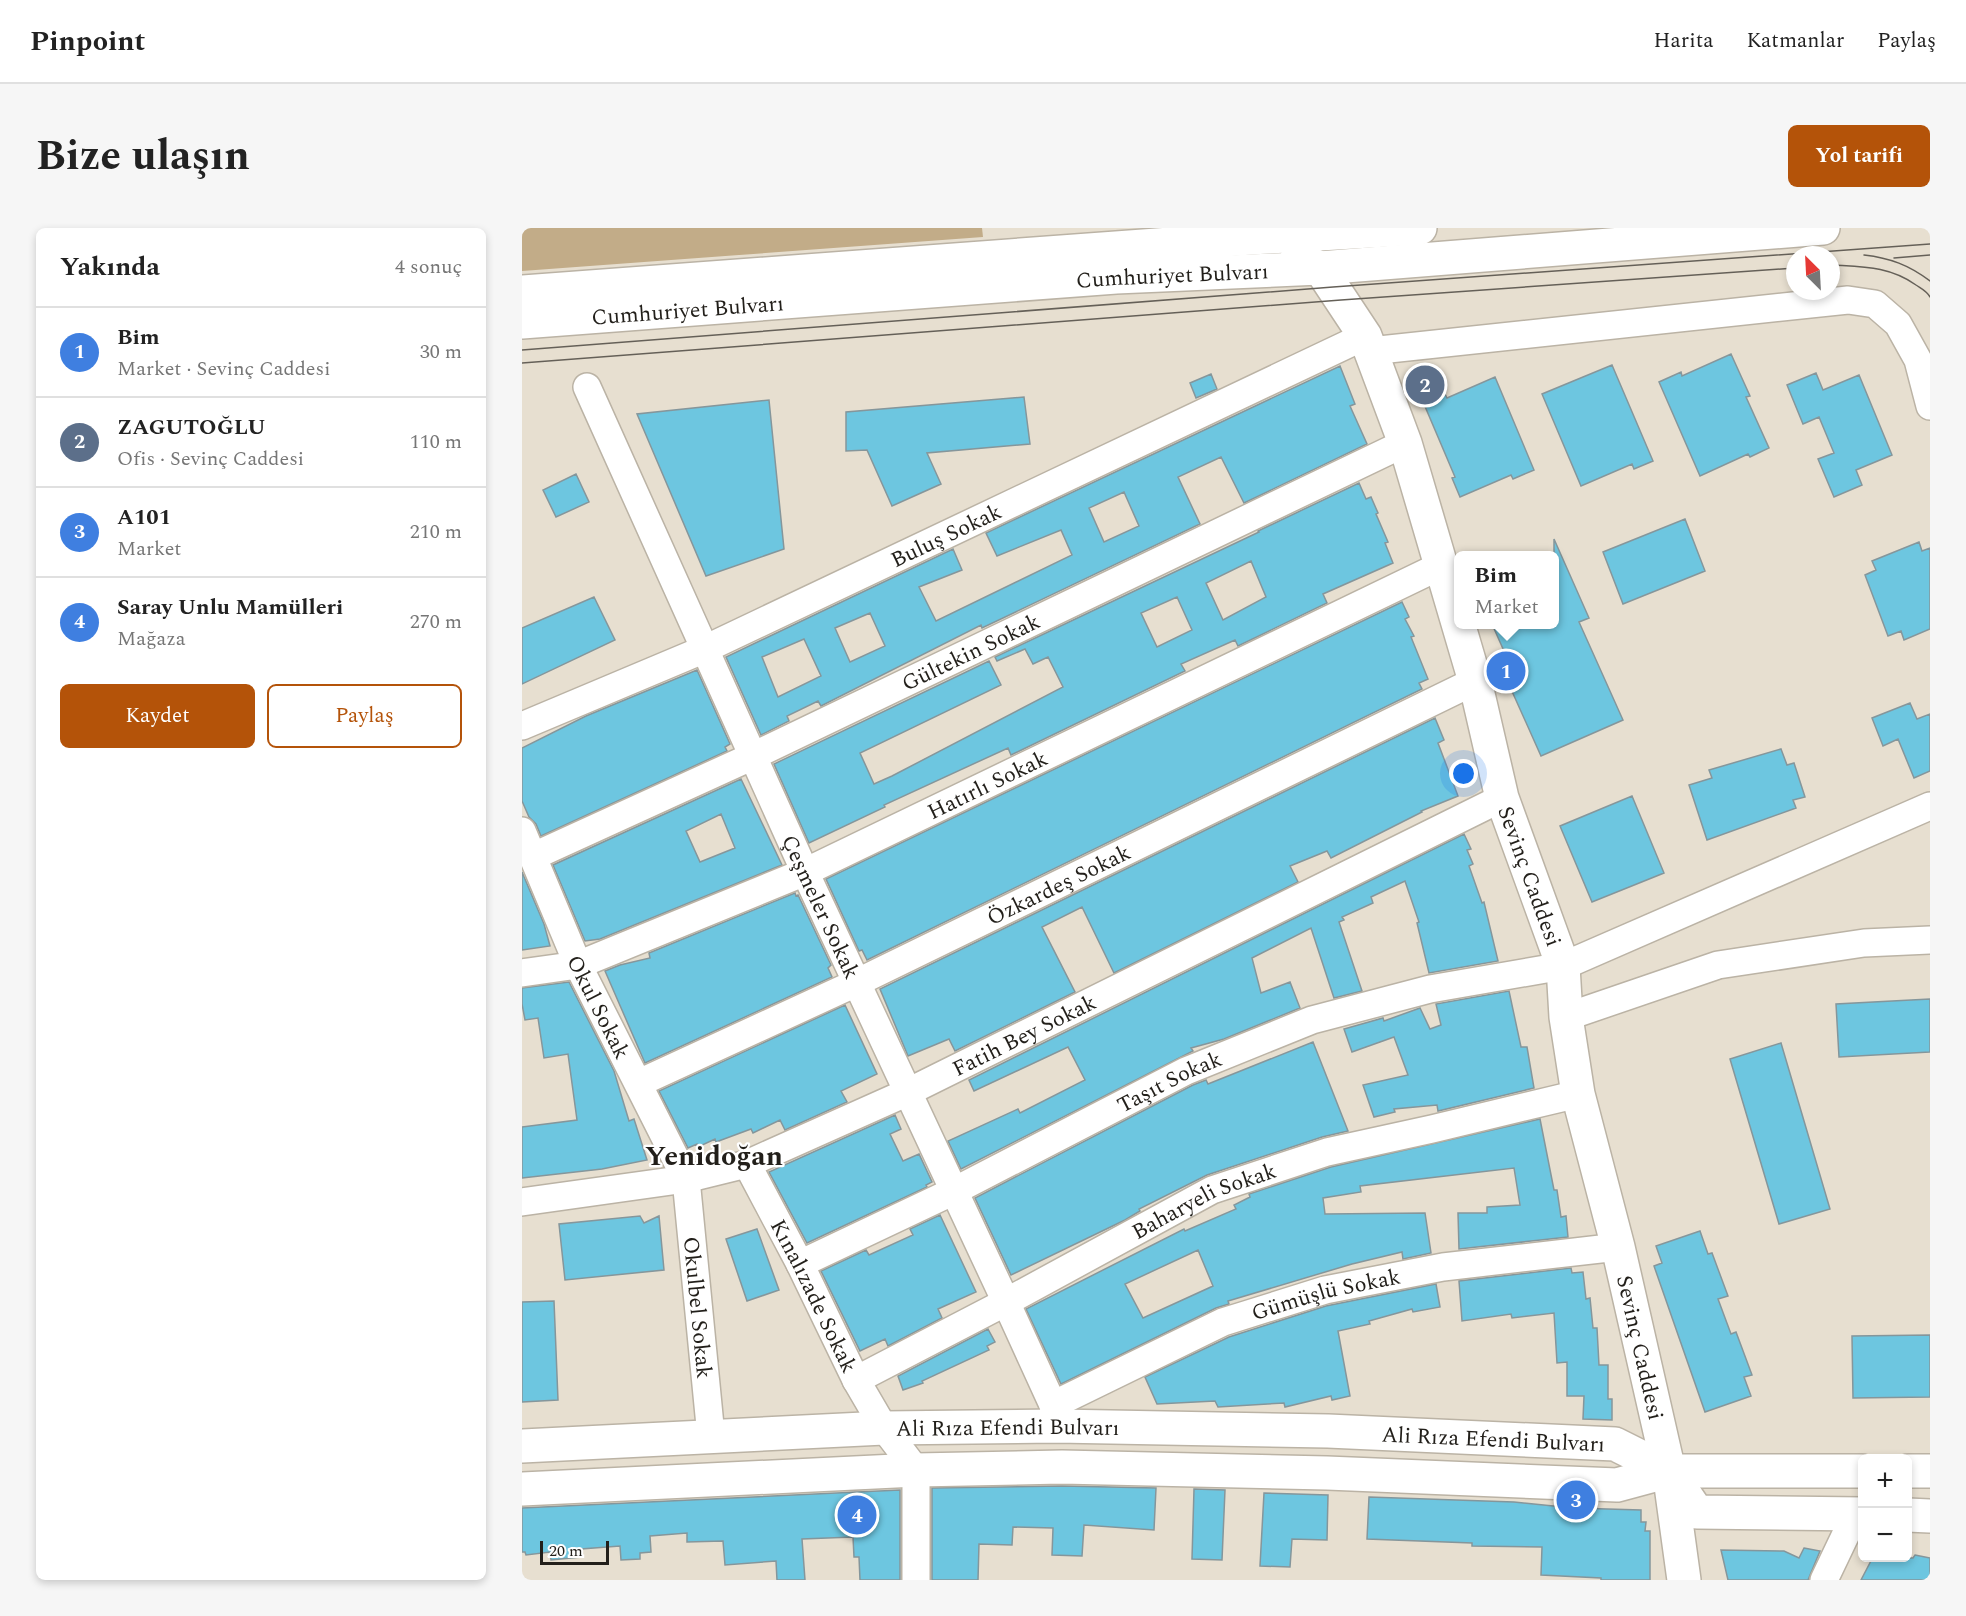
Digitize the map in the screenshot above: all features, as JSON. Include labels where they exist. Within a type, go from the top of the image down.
[{"type":"main road","name":"Cumhuriyet Bulvarı","points":[[522,291],[1251,233],[1420,228]]},
{"type":"main road","name":"Cumhuriyet Bulvarı","points":[[522,322],[1116,277],[1320,268],[1823,228]]},
{"type":"main road","points":[[1251,233],[1320,268]]},
{"type":"main road","name":"Sevinç Caddesi","points":[[1320,268],[1367,343],[1405,443],[1454,612]]},
{"type":"main road","name":"Sevinç Caddesi","points":[[1459,629],[1475,681],[1502,798],[1563,966],[1566,1017],[1578,1094],[1618,1247],[1669,1471],[1684,1580]]},
{"type":"main road","name":"Ali Rıza Efendi Bulvarı","points":[[522,1446],[884,1428],[1055,1415],[1328,1431],[1615,1444],[1669,1471]]},
{"type":"main road","name":"Ali Rıza Efendi Bulvarı","points":[[522,1489],[916,1470],[1062,1467],[1327,1473],[1617,1485],[1669,1471]]},
{"type":"main road","points":[[1669,1471],[1858,1471]]},
{"type":"main road","points":[[1669,1471],[1697,1512],[1858,1513]]},
{"type":"main road","points":[[1912,1515],[1930,1516]]},
{"type":"street","name":"Buluş Sokak","points":[[522,726],[705,649],[1367,343],[1848,300],[1875,304],[1898,324],[1918,360],[1930,406]]},
{"type":"street","name":"Çeşmeler Sokak","points":[[587,387],[805,872],[1006,1302],[1055,1415]]},
{"type":"street","name":"Gültekin Sokak","points":[[534,856],[753,756],[1405,443]]},
{"type":"street","name":"Hatırlı Sokak","points":[[522,973],[579,965],[805,872],[1440,566]]},
{"type":"street","name":"Özkardeş Sokak","points":[[639,1083],[856,983],[1475,681]]},
{"type":"street","name":"Fatih Bey Sokak","points":[[522,1202],[687,1179],[747,1164],[908,1092],[1502,798]]},
{"type":"street","name":"Taşıt Sokak","points":[[800,1264],[954,1191],[1186,1071],[1312,1020],[1430,989],[1563,966],[1930,806]]},
{"type":"street","name":"Okul Sokak","points":[[522,831],[579,965],[687,1179]]},
{"type":"street","points":[[1566,1017],[1718,965],[1864,943],[1930,940]]},
{"type":"street","name":"Baharyeli Sokak","points":[[856,1380],[1006,1302],[1212,1190],[1327,1152],[1578,1094]]},
{"type":"street","name":"Kınalızade Sokak","points":[[747,1164],[800,1264],[856,1380],[884,1428],[916,1470]]},
{"type":"street","name":"Okulbel Sokak","points":[[687,1179],[711,1436]]},
{"type":"street","name":"Gümüşlü Sokak","points":[[1055,1415],[1223,1322],[1325,1290],[1443,1267],[1618,1247]]},
{"type":"street","points":[[916,1470],[916,1580]]},
{"type":"street","points":[[1824,1580],[1858,1515]]},
{"type":"shaded area","points":[[522,228],[982,228],[983,237],[522,271]]},
{"type":"building","points":[[1731,354],[1750,396],[1746,397],[1769,448],[1750,457],[1748,454],[1700,476],[1659,382],[1681,372],[1682,376]]},
{"type":"building","points":[[1612,365],[1653,461],[1634,469],[1632,464],[1581,486],[1542,394]]},
{"type":"building","points":[[1340,366],[1355,404],[1350,406],[1367,444],[1244,503],[1221,457],[1178,477],[1200,524],[982,628],[981,625],[821,706],[818,701],[787,716],[789,721],[761,735],[726,657],[953,549],[962,570],[919,587],[936,621],[1072,555],[1061,530],[997,556],[986,533]],"holes":[[[1124,492],[1139,526],[1104,542],[1089,508]],[[870,613],[885,646],[850,662],[835,628]],[[804,639],[821,676],[778,697],[762,657]]]},
{"type":"building","points":[[1816,373],[1823,390],[1859,375],[1892,455],[1856,470],[1862,485],[1834,497],[1818,459],[1834,453],[1819,417],[1803,424],[1787,385]]},
{"type":"building","points":[[1211,374],[1217,389],[1196,398],[1190,383]]},
{"type":"building","points":[[1495,377],[1534,470],[1513,479],[1511,475],[1460,497],[1452,478],[1455,477],[1424,404],[1445,394],[1447,398]]},
{"type":"building","points":[[1024,397],[1030,444],[927,453],[941,484],[892,506],[867,450],[846,451],[846,412]]},
{"type":"building","points":[[769,400],[784,549],[706,576],[637,414]]},
{"type":"building","points":[[576,474],[589,502],[556,517],[543,490]]},
{"type":"building","points":[[1359,483],[1366,499],[1371,497],[1378,513],[1376,514],[1388,542],[1385,543],[1393,563],[1323,594],[1327,603],[1238,646],[1235,640],[1181,664],[1185,671],[1011,755],[1008,748],[884,805],[885,807],[809,843],[774,764],[989,661],[1001,685],[860,753],[874,784],[892,776],[1063,687],[1048,657],[1033,664],[1025,649],[997,661],[995,657]],"holes":[[[1251,561],[1266,597],[1223,620],[1206,583]],[[1177,597],[1192,630],[1157,647],[1141,613]]]},
{"type":"building","points":[[1685,519],[1705,571],[1623,604],[1603,552]]},
{"type":"building","points":[[1554,539],[1589,618],[1579,622],[1623,720],[1541,756],[1511,689],[1519,685],[1494,629],[1559,629],[1559,551],[1554,551]]},
{"type":"building","points":[[1919,542],[1922,551],[1930,548],[1930,629],[1904,640],[1901,631],[1888,636],[1865,575],[1876,570],[1872,561]]},
{"type":"building","points":[[594,597],[615,640],[522,684],[522,628]]},
{"type":"building","points":[[1402,602],[1409,617],[1405,619],[1414,636],[1411,637],[1428,679],[1419,683],[1422,689],[867,960],[862,950],[859,951],[826,879]]},
{"type":"building","points":[[697,670],[730,744],[725,747],[727,751],[541,836],[522,801],[522,748],[586,716]]},
{"type":"building","points":[[1910,703],[1917,719],[1930,714],[1930,771],[1914,778],[1898,739],[1883,746],[1872,718]]},
{"type":"building","points":[[1435,718],[1444,740],[1438,743],[1458,796],[1421,811],[1331,858],[1327,851],[1290,866],[1298,882],[1114,973],[1082,907],[1042,927],[1075,992],[955,1051],[949,1039],[908,1056],[880,989]]},
{"type":"building","points":[[1781,749],[1787,765],[1794,763],[1805,797],[1793,800],[1796,808],[1707,840],[1689,785],[1712,778],[1709,770]]},
{"type":"building","points":[[741,779],[782,865],[600,939],[585,941],[553,865]],"holes":[[[721,814],[735,848],[700,862],[686,831]]]},
{"type":"building","points":[[1632,796],[1664,873],[1592,902],[1560,826]]},
{"type":"building","points":[[1464,834],[1471,849],[1467,850],[1473,864],[1469,866],[1482,903],[1484,902],[1498,961],[1429,973],[1417,923],[1419,922],[1405,881],[1371,897],[1373,903],[1342,917],[1344,920],[1339,922],[1362,991],[1334,998],[1311,928],[1252,958],[1261,993],[1290,982],[1300,1008],[1224,1039],[1191,1048],[1193,1051],[961,1169],[948,1141],[1018,1109],[1020,1113],[1085,1080],[1068,1047],[974,1091],[969,1080]]},
{"type":"building","points":[[522,872],[544,924],[550,946],[522,950]]},
{"type":"building","points":[[795,893],[831,965],[828,968],[832,977],[645,1063],[605,971],[650,958],[649,953]]},
{"type":"building","points":[[569,982],[614,1071],[629,1121],[634,1119],[647,1160],[602,1169],[522,1178],[522,1127],[577,1120],[568,1054],[544,1058],[538,1018],[525,1020],[522,988]]},
{"type":"building","points":[[1509,991],[1521,1047],[1527,1047],[1534,1088],[1438,1111],[1437,1105],[1394,1109],[1395,1112],[1374,1117],[1363,1085],[1408,1075],[1394,1037],[1352,1052],[1344,1029],[1383,1018],[1384,1021],[1420,1008],[1430,1029],[1441,1025],[1436,1004]]},
{"type":"building","points":[[1930,999],[1930,1052],[1839,1057],[1836,1004]]},
{"type":"building","points":[[845,1005],[877,1074],[841,1091],[847,1102],[785,1130],[780,1120],[753,1133],[751,1129],[716,1142],[715,1139],[698,1147],[697,1144],[688,1148],[659,1091]]},
{"type":"building","points":[[1313,1042],[1348,1131],[1322,1137],[1207,1175],[1139,1209],[1140,1211],[1125,1220],[1011,1275],[975,1198],[1193,1085],[1206,1080],[1208,1084]]},
{"type":"building","points":[[1781,1043],[1830,1209],[1779,1224],[1730,1059]]},
{"type":"building","points":[[895,1115],[901,1129],[890,1134],[903,1161],[919,1154],[932,1182],[926,1185],[927,1187],[807,1243],[769,1172]]},
{"type":"building","points":[[1540,1119],[1561,1217],[1566,1216],[1568,1237],[1459,1249],[1458,1213],[1487,1213],[1487,1207],[1520,1205],[1514,1168],[1360,1186],[1361,1192],[1323,1198],[1325,1214],[1425,1213],[1431,1253],[1403,1259],[1402,1252],[1352,1264],[1228,1301],[1229,1304],[1216,1308],[1061,1384],[1026,1309],[1184,1229],[1185,1231],[1236,1209],[1234,1205],[1250,1197],[1249,1194],[1331,1167]],"holes":[[[1198,1250],[1213,1286],[1143,1318],[1125,1284]]]},
{"type":"building","points":[[940,1215],[976,1292],[938,1309],[942,1318],[888,1346],[885,1339],[860,1351],[821,1271],[866,1250],[869,1255],[913,1235],[910,1229]]},
{"type":"building","points":[[640,1216],[644,1223],[659,1216],[664,1270],[565,1280],[559,1224]]},
{"type":"building","points":[[757,1229],[779,1290],[747,1301],[726,1239]]},
{"type":"building","points":[[1700,1231],[1708,1254],[1712,1253],[1728,1296],[1718,1299],[1731,1334],[1736,1332],[1752,1375],[1744,1377],[1751,1396],[1705,1412],[1654,1266],[1662,1263],[1656,1246]]},
{"type":"building","points":[[1571,1268],[1572,1273],[1583,1272],[1586,1299],[1590,1298],[1593,1328],[1597,1328],[1599,1365],[1608,1365],[1608,1399],[1612,1399],[1612,1420],[1583,1419],[1584,1396],[1567,1396],[1567,1362],[1557,1363],[1554,1313],[1512,1318],[1511,1314],[1462,1321],[1459,1281]]},
{"type":"building","points":[[1436,1284],[1440,1307],[1413,1312],[1412,1309],[1369,1321],[1370,1324],[1338,1331],[1350,1396],[1332,1400],[1331,1396],[1285,1407],[1284,1403],[1218,1407],[1215,1401],[1157,1404],[1145,1377],[1229,1337],[1326,1306]]},
{"type":"building","points":[[554,1301],[558,1400],[522,1402],[522,1302]]},
{"type":"building","points":[[988,1329],[995,1342],[987,1346],[989,1350],[922,1381],[923,1383],[903,1390],[898,1376]]},
{"type":"building","points":[[1930,1335],[1930,1397],[1853,1398],[1852,1336]]},
{"type":"building","points":[[1062,1486],[1156,1488],[1154,1530],[1084,1525],[1082,1556],[1052,1555],[1053,1528],[1013,1527],[1012,1545],[979,1544],[978,1580],[932,1580],[932,1488]]},
{"type":"building","points":[[1194,1489],[1225,1490],[1222,1560],[1192,1559]]},
{"type":"building","points":[[900,1490],[900,1580],[860,1580],[859,1557],[854,1557],[853,1537],[802,1539],[805,1580],[777,1580],[776,1561],[725,1565],[723,1541],[687,1542],[687,1533],[650,1536],[651,1552],[640,1553],[640,1559],[621,1560],[620,1546],[581,1549],[581,1557],[551,1560],[550,1552],[526,1555],[522,1552],[522,1508]]},
{"type":"building","points":[[1264,1493],[1328,1495],[1327,1540],[1292,1539],[1290,1567],[1260,1566]]},
{"type":"building","points":[[1369,1497],[1514,1502],[1573,1508],[1641,1510],[1641,1522],[1646,1522],[1645,1531],[1650,1531],[1650,1580],[1601,1580],[1601,1578],[1541,1575],[1542,1547],[1472,1546],[1472,1543],[1367,1539]]},
{"type":"building","points":[[1804,1548],[1820,1551],[1808,1580],[1728,1580],[1721,1550],[1784,1551],[1799,1558]]},
{"type":"building","points":[[1915,1555],[1930,1558],[1930,1580],[1861,1580],[1870,1562],[1912,1562]]},
{"type":"tram line","points":[[522,350],[1333,287],[1930,244]]},
{"type":"tram line","points":[[1864,255],[1899,263],[1930,281]]},
{"type":"tram line","points":[[1894,258],[1930,255]]},
{"type":"tram line","points":[[1840,266],[1865,267],[1896,274],[1924,290],[1930,297]]},
{"type":"tram line","points":[[522,363],[1341,300],[1786,269]]},
{"type":"place","name":"ZAGUTOĞLU","points":[[1425,385]]},
{"type":"place","name":"Bim","points":[[1506,671]]},
{"type":"place","name":"A101","points":[[1576,1500]]},
{"type":"place","name":"Saray Unlu Mamülleri","points":[[857,1515]]},
{"type":"district","name":"Yenidoğan","points":[[714,1155]]}]
